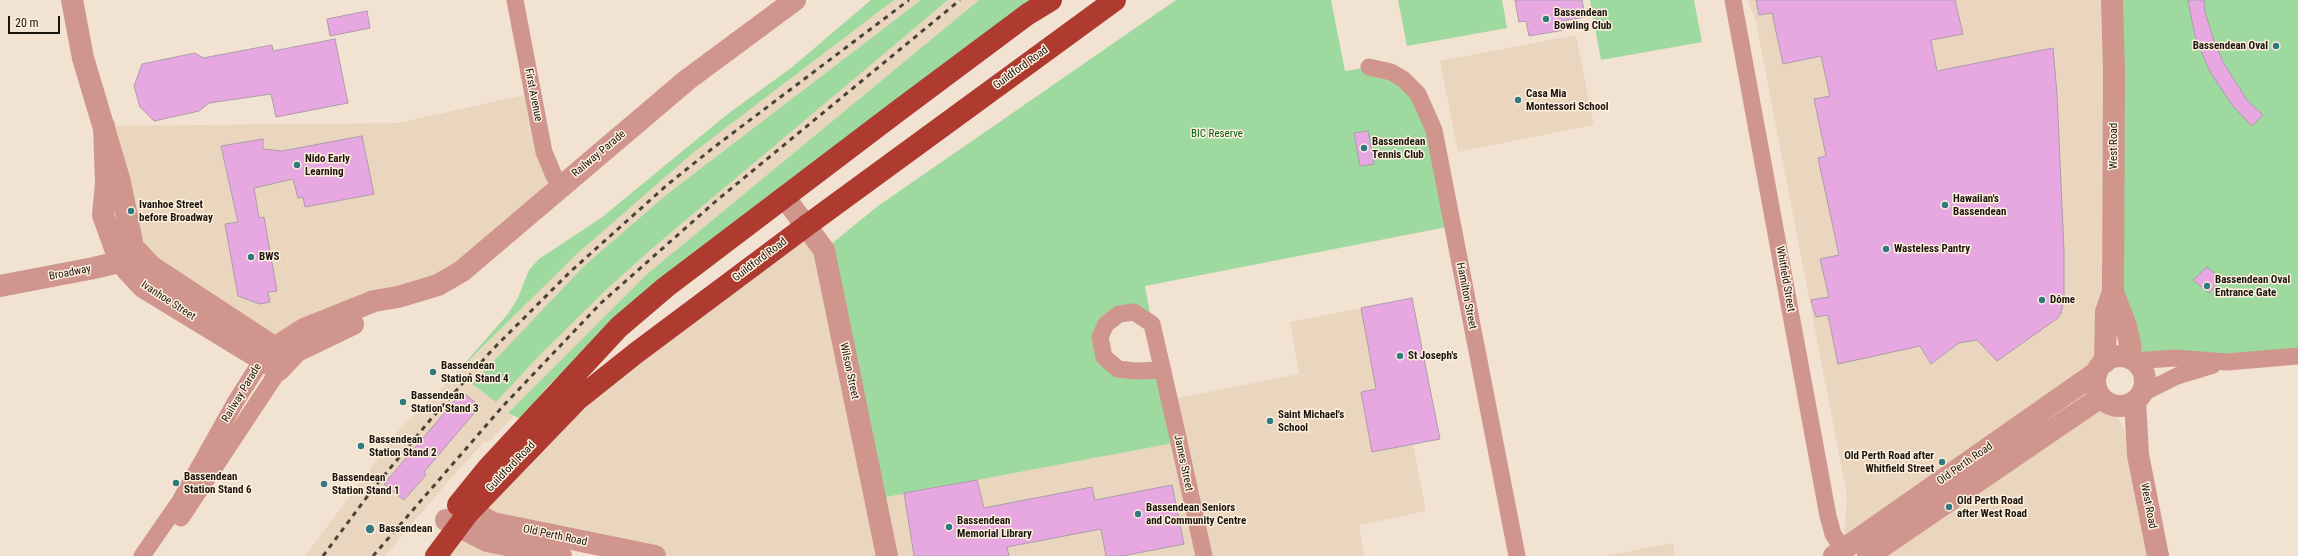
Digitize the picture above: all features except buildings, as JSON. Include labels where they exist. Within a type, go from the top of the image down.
[{"type":"highway","name":"Guildford Road","points":[[436,556],[484,472],[619,327],[666,287],[898,111],[1028,14],[1051,0]]},
{"type":"highway","name":"Guildford Road","points":[[421,556],[458,516],[578,400],[636,353],[806,226],[1115,0]]},
{"type":"street","name":"Ivanhoe Street","points":[[72,0],[83,58],[120,182],[133,247],[131,259],[143,287],[276,358]]},
{"type":"street","name":"First Avenue","points":[[515,0],[544,152],[554,176],[562,186]]},
{"type":"street","name":"Whitfield Street","points":[[1733,0],[1828,516],[1839,554]]},
{"type":"street","name":"West Road","points":[[2101,367],[2106,312],[2113,292],[2114,71],[2112,0]]},
{"type":"street","name":"Railway Parade","points":[[142,556],[180,501],[236,401],[304,329],[318,322],[374,301],[398,297],[438,285],[462,271],[687,80],[786,3]]},
{"type":"street","name":"Hamilton Street","points":[[1370,67],[1391,72],[1403,79],[1418,94],[1434,130],[1517,556]]},
{"type":"street","name":"Wilson Street","points":[[785,198],[824,250],[887,556]]},
{"type":"street","name":"Broadway","points":[[0,286],[131,259]]},
{"type":"street","name":"West Road","points":[[2113,292],[2126,326],[2132,360]]},
{"type":"street","points":[[2227,362],[2177,376],[2127,405],[2106,401],[2095,385],[2101,367],[2115,357],[2132,360],[2174,358],[2227,362],[2298,356]]},
{"type":"street","name":"Railway Parade","points":[[153,556],[190,508],[276,358]]},
{"type":"street","points":[[2132,360],[2139,366],[2145,379],[2139,397]]},
{"type":"street","name":"Old Perth Road","points":[[1839,554],[2101,367]]},
{"type":"street","name":"James Street","points":[[1163,370],[1204,556]]},
{"type":"street","name":"West Road","points":[[2139,397],[2138,455],[2158,556]]},
{"type":"street","name":"Old Perth Road","points":[[1868,556],[2106,401]]},
{"type":"street","name":"West Road","points":[[2106,401],[2138,455]]},
{"type":"street","name":"Old Perth Road","points":[[458,516],[632,554],[654,556]]},
{"type":"street","name":"Old Perth Road","points":[[458,516],[487,542],[561,556]]},
{"type":"shaded area","points":[[894,0],[921,0],[666,195],[584,266],[473,384],[496,402],[539,356],[607,289],[655,246],[909,32],[948,0],[979,0],[646,275],[509,412],[513,416],[491,440],[484,442],[444,486],[385,556],[305,556],[400,429],[579,252],[694,152]]},
{"type":"shaded area","points":[[1748,0],[2112,0],[2105,362],[1843,550],[1847,496],[1756,22]]},
{"type":"shaded area","name":"Casa Mia Montessori School","points":[[1576,35],[1594,125],[1458,152],[1440,61]]},
{"type":"shaded area","points":[[533,93],[562,186],[470,264],[284,341],[152,267],[104,126],[398,123]]},
{"type":"shaded area","points":[[806,226],[824,250],[1169,400],[1299,374],[1290,322],[1361,308],[1377,389],[1361,392],[1372,452],[1413,444],[1426,511],[1359,525],[1364,556],[655,556],[469,512],[577,400]]},
{"type":"shaded area","points":[[2101,397],[2111,405],[2138,455],[2158,556],[1868,556]]},
{"type":"shaded area","points":[[458,526],[561,556],[436,556]]},
{"type":"shaded area","points":[[1673,543],[1675,556],[1605,556]]},
{"type":"green space","points":[[871,0],[894,0],[694,152],[579,252],[457,372],[508,314],[518,298],[529,270],[539,259],[601,218],[729,113],[791,68]]},
{"type":"green space","points":[[921,0],[948,0],[655,246],[607,289],[539,356],[496,402],[472,384],[584,266],[666,195]]},
{"type":"green space","points":[[979,0],[1037,0],[608,327],[546,388],[521,419],[508,413],[646,275]]},
{"type":"green space","name":"BIC Reserve","points":[[1176,0],[1331,0],[1345,71],[1369,67],[1418,94],[1452,226],[1145,286],[1152,324],[1134,313],[1106,324],[1104,357],[1163,370],[1179,442],[875,499],[824,250],[878,206]]},
{"type":"green space","points":[[1398,0],[1502,0],[1507,28],[1407,46]]},
{"type":"green space","points":[[1590,0],[1694,0],[1702,42],[1601,60]]},
{"type":"green space","points":[[2112,0],[2298,0],[2298,356],[2134,361],[2113,292]]},
{"type":"railway","points":[[323,556],[372,490],[431,419],[493,349],[570,272],[667,185],[713,148],[909,0]]},
{"type":"railway","points":[[373,556],[503,406],[601,303],[716,201],[960,0]]},
{"type":"place","name":"Bassendean Bowling Club","points":[[1546,19]]},
{"type":"place","name":"Bassendean Oval","points":[[2276,46]]},
{"type":"place","name":"Casa Mia Montessori School","points":[[1518,100]]},
{"type":"place","name":"Bassendean Tennis Club","points":[[1364,148]]},
{"type":"place","name":"Nido Early Learning","points":[[297,165]]},
{"type":"place","name":"Hawaiian's Bassendean","points":[[1945,205]]},
{"type":"place","name":"Ivanhoe Street before Broadway","points":[[131,211]]},
{"type":"place","name":"Wasteless Pantry","points":[[1886,249]]},
{"type":"place","name":"BWS","points":[[251,257]]},
{"type":"place","name":"Bassendean Oval Entrance Gate","points":[[2207,286]]},
{"type":"place","name":"Dôme","points":[[2042,300]]},
{"type":"place","name":"St Joseph's","points":[[1400,356]]},
{"type":"place","name":"Bassendean Station Stand 4","points":[[433,372]]},
{"type":"place","name":"Bassendean Station Stand 3","points":[[403,402]]},
{"type":"place","name":"Saint Michael's School","points":[[1270,421]]},
{"type":"place","name":"Bassendean Station Stand 2","points":[[361,446]]},
{"type":"place","name":"Old Perth Road after Whitfield Street","points":[[1942,462]]},
{"type":"place","name":"Bassendean Station Stand 6","points":[[176,483]]},
{"type":"place","name":"Bassendean Station Stand 1","points":[[324,484]]},
{"type":"place","name":"Old Perth Road after West Road","points":[[1949,507]]},
{"type":"place","name":"Bassendean Seniors and Community Centre","points":[[1138,514]]},
{"type":"place","name":"Bassendean Memorial Library","points":[[949,527]]},
{"type":"place","name":"Bassendean","points":[[370,529]]}]
